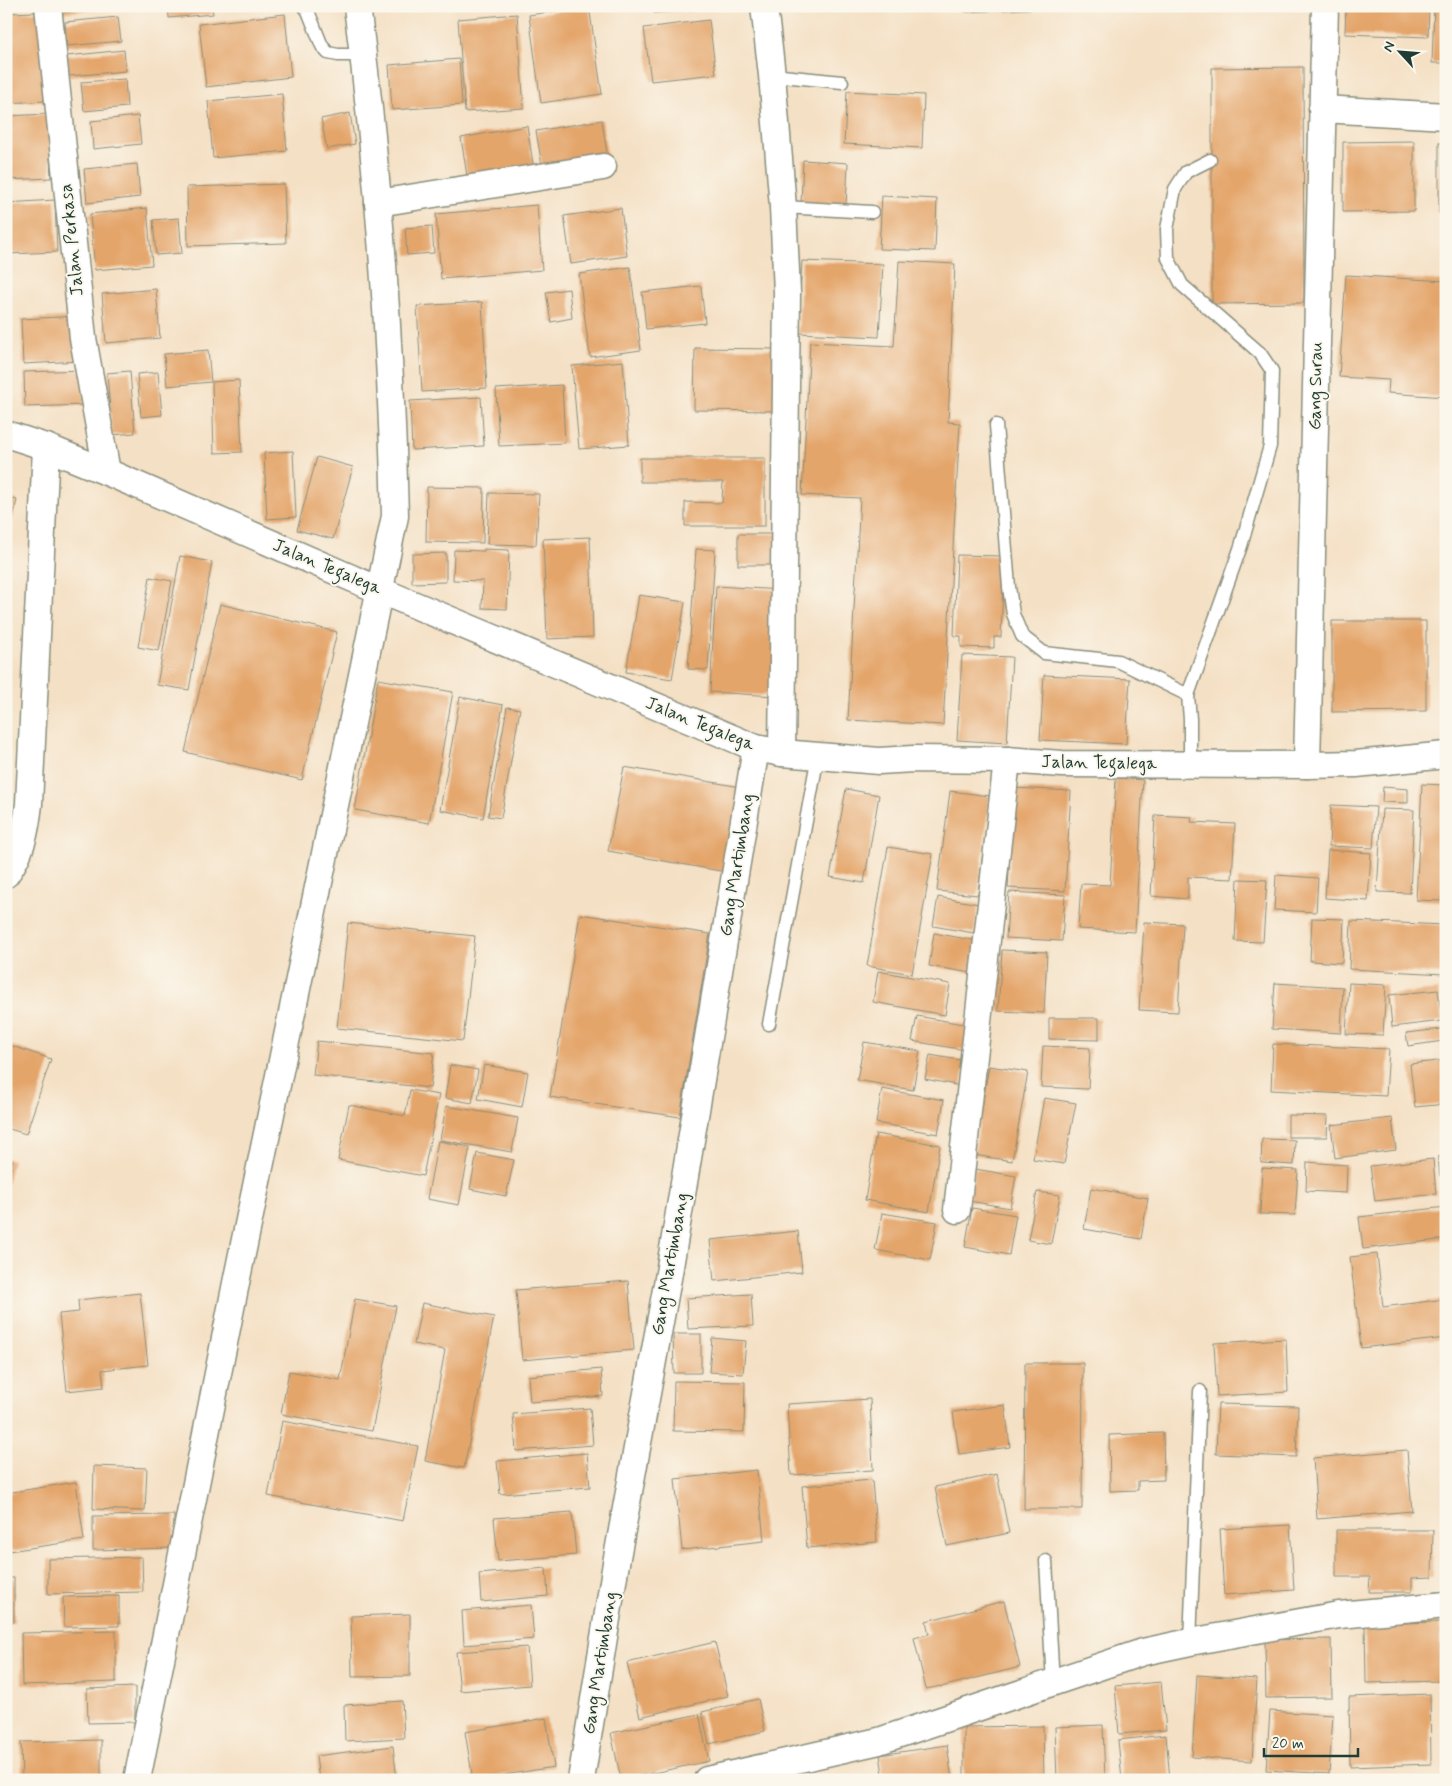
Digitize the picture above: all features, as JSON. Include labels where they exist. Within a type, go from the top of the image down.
[{"type":"street","name":"Jalan Perkasa","points":[[48,6],[83,338],[107,472]]},
{"type":"street","points":[[136,1780],[395,516],[392,407],[378,203],[358,6]]},
{"type":"street","points":[[764,6],[772,74],[783,207],[787,292],[782,753]]},
{"type":"street","name":"Gang Surau","points":[[1308,765],[1325,6]]},
{"type":"street","points":[[1322,109],[1446,116]]},
{"type":"street","points":[[378,203],[602,167]]},
{"type":"street","name":"Jalan Tegalega","points":[[6,434],[46,447],[107,472],[379,590],[756,748],[782,753],[818,755],[846,760],[1007,760],[1062,764],[1356,764],[1446,755]]},
{"type":"street","points":[[6,874],[20,850],[26,834],[30,804],[46,447]]},
{"type":"street","name":"Gang Martimbang","points":[[581,1780],[616,1563],[669,1273],[756,748]]},
{"type":"street","points":[[956,1210],[1007,760]]},
{"type":"street","points":[[707,1780],[879,1740],[1143,1652],[1339,1615],[1446,1605]]},
{"type":"lane","points":[[304,6],[308,11],[322,46],[328,53],[364,55]]},
{"type":"lane","points":[[772,74],[842,82]]},
{"type":"lane","points":[[1190,765],[1188,695],[1242,546],[1270,446],[1272,371],[1260,353],[1182,285],[1168,258],[1167,229],[1175,189],[1186,172],[1210,160]]},
{"type":"lane","points":[[783,207],[872,212]]},
{"type":"lane","points":[[996,425],[1009,587],[1013,614],[1022,636],[1044,652],[1118,660],[1188,695]]},
{"type":"lane","points":[[769,1024],[818,755]]},
{"type":"lane","points":[[1190,1642],[1200,1390]]},
{"type":"lane","points":[[1046,1561],[1053,1683]]},
{"type":"building","points":[[58,6],[90,6],[91,10],[59,13]]},
{"type":"building","points":[[168,6],[212,6],[213,14],[169,18]]},
{"type":"building","points":[[589,6],[602,94],[541,103],[529,15]]},
{"type":"building","points":[[654,6],[718,6],[718,8],[654,13]]},
{"type":"building","points":[[964,6],[1046,6],[1046,8],[965,12]]},
{"type":"building","points":[[1346,6],[1429,6],[1428,37],[1345,34]]},
{"type":"building","points":[[1434,6],[1446,6],[1446,63],[1432,63]]},
{"type":"building","points":[[38,12],[44,101],[6,103],[6,13]]},
{"type":"building","points":[[285,14],[291,77],[206,87],[199,24]]},
{"type":"building","points":[[517,14],[524,108],[465,112],[458,19]]},
{"type":"building","points":[[118,17],[121,41],[67,46],[65,22]]},
{"type":"building","points":[[709,20],[716,74],[651,81],[644,28]]},
{"type":"building","points":[[124,50],[126,71],[69,76],[67,56]]},
{"type":"building","points":[[459,59],[462,105],[392,110],[389,65]]},
{"type":"building","points":[[1303,67],[1304,303],[1212,304],[1212,68]]},
{"type":"building","points":[[125,79],[127,107],[84,111],[81,82]]},
{"type":"building","points":[[847,91],[924,95],[922,148],[844,144]]},
{"type":"building","points":[[282,94],[287,151],[213,158],[208,101]]},
{"type":"building","points":[[350,113],[355,144],[327,149],[321,119]]},
{"type":"building","points":[[48,114],[51,178],[6,180],[6,116]]},
{"type":"building","points":[[138,116],[141,144],[93,149],[91,121]]},
{"type":"building","points":[[602,120],[608,160],[543,171],[536,131]]},
{"type":"building","points":[[527,126],[534,170],[468,182],[461,138]]},
{"type":"building","points":[[1414,141],[1414,211],[1343,212],[1343,142]]},
{"type":"building","points":[[1439,143],[1446,143],[1446,213],[1439,213]]},
{"type":"building","points":[[803,160],[848,163],[846,206],[801,204]]},
{"type":"building","points":[[137,164],[140,197],[87,203],[84,169]]},
{"type":"building","points":[[284,184],[286,243],[188,246],[187,187]]},
{"type":"building","points":[[882,196],[937,199],[935,251],[879,249]]},
{"type":"building","points":[[55,200],[57,252],[6,254],[6,203]]},
{"type":"building","points":[[537,205],[542,270],[441,279],[436,214]]},
{"type":"building","points":[[147,208],[152,265],[95,270],[90,214]]},
{"type":"building","points":[[621,208],[627,256],[571,264],[564,216]]},
{"type":"building","points":[[179,218],[182,253],[156,255],[153,220]]},
{"type":"building","points":[[432,226],[434,253],[407,255],[405,228]]},
{"type":"building","points":[[802,261],[883,264],[879,337],[798,333]]},
{"type":"building","points":[[899,261],[955,264],[948,422],[960,423],[943,725],[848,720],[860,498],[802,495],[810,342],[894,346]]},
{"type":"building","points":[[630,267],[641,350],[590,357],[579,274]]},
{"type":"building","points":[[1346,275],[1446,281],[1445,397],[1388,393],[1389,380],[1339,377]]},
{"type":"building","points":[[701,286],[705,323],[646,329],[642,292]]},
{"type":"building","points":[[156,289],[160,338],[106,343],[102,294]]},
{"type":"building","points":[[569,289],[572,318],[551,322],[546,292]]},
{"type":"building","points":[[482,302],[487,388],[422,392],[417,306]]},
{"type":"building","points":[[79,316],[81,361],[23,364],[21,319]]},
{"type":"building","points":[[695,348],[778,349],[777,411],[694,410]]},
{"type":"building","points":[[208,350],[211,382],[167,386],[164,354]]},
{"type":"building","points":[[623,361],[629,445],[579,449],[572,366]]},
{"type":"building","points":[[84,370],[85,405],[25,407],[24,372]]},
{"type":"building","points":[[130,371],[135,433],[112,435],[107,373]]},
{"type":"building","points":[[158,372],[162,415],[141,417],[137,374]]},
{"type":"building","points":[[239,380],[242,452],[214,453],[212,382]]},
{"type":"building","points":[[562,385],[565,443],[499,446],[496,389]]},
{"type":"building","points":[[481,397],[484,446],[412,450],[410,401]]},
{"type":"building","points":[[293,451],[296,517],[267,519],[264,453]]},
{"type":"building","points":[[317,457],[353,467],[333,539],[297,530]]},
{"type":"building","points":[[640,458],[765,458],[765,526],[685,526],[685,502],[722,503],[723,482],[640,482]]},
{"type":"building","points":[[427,487],[484,488],[483,543],[426,542]]},
{"type":"building","points":[[489,493],[539,494],[536,545],[487,544]]},
{"type":"building","points":[[6,497],[17,500],[7,542],[6,542]]},
{"type":"building","points":[[738,534],[779,534],[779,565],[738,565]]},
{"type":"building","points":[[590,537],[593,637],[547,639],[543,539]]},
{"type":"building","points":[[484,549],[509,550],[507,609],[482,608],[483,581],[453,580],[454,550],[484,551]]},
{"type":"building","points":[[696,549],[715,550],[708,670],[688,669]]},
{"type":"building","points":[[446,553],[446,582],[412,583],[412,554]]},
{"type":"building","points":[[957,555],[1004,556],[1001,637],[994,637],[994,648],[961,647],[961,636],[954,636]]},
{"type":"building","points":[[180,556],[212,562],[189,690],[157,685]]},
{"type":"building","points":[[150,577],[172,581],[159,651],[138,647]]},
{"type":"building","points":[[716,586],[781,590],[775,696],[710,692]]},
{"type":"building","points":[[639,595],[685,602],[672,679],[626,672]]},
{"type":"building","points":[[220,604],[337,632],[302,780],[185,752]]},
{"type":"building","points":[[1332,621],[1426,621],[1426,711],[1332,712]]},
{"type":"building","points":[[962,655],[1012,657],[1007,743],[957,740]]},
{"type":"building","points":[[1044,675],[1130,679],[1126,744],[1040,740]]},
{"type":"building","points":[[378,679],[453,692],[429,823],[355,810]]},
{"type":"building","points":[[460,697],[503,705],[483,818],[440,810]]},
{"type":"building","points":[[507,707],[520,709],[501,818],[488,816]]},
{"type":"building","points":[[624,767],[741,787],[726,872],[608,851]]},
{"type":"building","points":[[1116,778],[1143,780],[1135,932],[1078,929],[1081,884],[1110,885]]},
{"type":"building","points":[[1422,784],[1446,785],[1446,820],[1441,901],[1416,900]]},
{"type":"building","points":[[1383,787],[1408,789],[1408,803],[1382,802]]},
{"type":"building","points":[[1014,788],[1071,791],[1065,891],[1008,888]]},
{"type":"building","points":[[846,789],[879,795],[864,883],[830,877]]},
{"type":"building","points":[[950,791],[990,796],[978,895],[937,891]]},
{"type":"building","points":[[1331,805],[1376,807],[1373,848],[1329,846]]},
{"type":"building","points":[[1382,809],[1414,810],[1410,893],[1377,892]]},
{"type":"building","points":[[1155,815],[1192,817],[1191,822],[1235,824],[1232,879],[1188,877],[1188,899],[1151,896]]},
{"type":"building","points":[[888,847],[933,854],[912,974],[867,966]]},
{"type":"building","points":[[1328,850],[1371,853],[1368,901],[1325,898]]},
{"type":"building","points":[[1276,875],[1318,878],[1316,912],[1274,910]]},
{"type":"building","points":[[1238,879],[1267,880],[1263,942],[1235,941]]},
{"type":"building","points":[[1009,892],[1065,895],[1062,941],[1006,938]]},
{"type":"building","points":[[938,897],[979,904],[974,933],[933,926]]},
{"type":"building","points":[[580,914],[710,934],[680,1117],[550,1097]]},
{"type":"building","points":[[1312,918],[1344,919],[1342,963],[1310,961]]},
{"type":"building","points":[[1351,921],[1446,925],[1445,974],[1349,969]]},
{"type":"building","points":[[1144,922],[1183,924],[1178,1012],[1139,1010]]},
{"type":"building","points":[[348,923],[475,936],[463,1041],[337,1028]]},
{"type":"building","points":[[934,933],[978,941],[972,973],[929,966]]},
{"type":"building","points":[[1002,950],[1047,952],[1044,1013],[998,1011]]},
{"type":"building","points":[[878,971],[950,984],[945,1015],[873,1002]]},
{"type":"building","points":[[1275,983],[1343,987],[1341,1033],[1272,1029]]},
{"type":"building","points":[[1349,983],[1386,985],[1383,1035],[1346,1034]]},
{"type":"building","points":[[1438,990],[1442,1021],[1392,1027],[1389,995]]},
{"type":"building","points":[[917,1016],[969,1025],[965,1050],[912,1041]]},
{"type":"building","points":[[1049,1018],[1099,1018],[1099,1040],[1049,1039]]},
{"type":"building","points":[[1442,1029],[1443,1041],[1408,1046],[1406,1033]]},
{"type":"building","points":[[317,1041],[434,1053],[430,1088],[313,1075]]},
{"type":"building","points":[[864,1042],[920,1051],[913,1090],[857,1080]]},
{"type":"building","points":[[6,1044],[51,1059],[26,1134],[6,1128]]},
{"type":"building","points":[[1273,1044],[1389,1049],[1386,1096],[1271,1090]]},
{"type":"building","points":[[1043,1046],[1090,1048],[1088,1089],[1041,1087]]},
{"type":"building","points":[[930,1055],[965,1061],[961,1086],[925,1079]]},
{"type":"building","points":[[1446,1060],[1446,1104],[1415,1107],[1410,1064]]},
{"type":"building","points":[[450,1065],[478,1070],[472,1103],[445,1098]]},
{"type":"building","points":[[484,1065],[528,1072],[522,1107],[478,1099]]},
{"type":"building","points":[[989,1066],[1028,1072],[1012,1161],[974,1155]]},
{"type":"building","points":[[882,1089],[944,1100],[938,1134],[876,1123]]},
{"type":"building","points":[[410,1090],[439,1095],[423,1176],[338,1160],[349,1105],[405,1116]]},
{"type":"building","points":[[1044,1098],[1076,1103],[1064,1164],[1033,1159]]},
{"type":"building","points":[[446,1106],[518,1118],[512,1152],[440,1140]]},
{"type":"building","points":[[1288,1115],[1328,1116],[1327,1137],[1288,1137]]},
{"type":"building","points":[[1392,1118],[1396,1150],[1335,1158],[1331,1125]]},
{"type":"building","points":[[876,1134],[940,1145],[929,1212],[865,1200]]},
{"type":"building","points":[[1262,1139],[1295,1140],[1294,1165],[1261,1163]]},
{"type":"building","points":[[438,1141],[470,1147],[459,1205],[427,1199]]},
{"type":"building","points":[[477,1153],[514,1160],[506,1196],[470,1189]]},
{"type":"building","points":[[1446,1156],[1446,1175],[1440,1176],[1438,1157]]},
{"type":"building","points":[[6,1158],[13,1160],[7,1184],[6,1184]]},
{"type":"building","points":[[1433,1159],[1436,1194],[1375,1201],[1370,1166]]},
{"type":"building","points":[[1307,1162],[1347,1165],[1346,1193],[1306,1191]]},
{"type":"building","points":[[1262,1168],[1298,1170],[1295,1215],[1260,1214]]},
{"type":"building","points":[[975,1169],[1016,1176],[1010,1208],[969,1201]]},
{"type":"building","points":[[1091,1188],[1148,1198],[1141,1239],[1084,1229]]},
{"type":"building","points":[[1037,1192],[1060,1195],[1051,1244],[1028,1240]]},
{"type":"building","points":[[1446,1207],[1446,1239],[1363,1249],[1359,1217]]},
{"type":"building","points":[[972,1208],[1016,1215],[1009,1255],[965,1247]]},
{"type":"building","points":[[882,1213],[937,1222],[930,1260],[875,1250]]},
{"type":"building","points":[[798,1231],[802,1272],[714,1281],[710,1240]]},
{"type":"building","points":[[1377,1254],[1383,1307],[1446,1299],[1446,1338],[1361,1348],[1350,1257]]},
{"type":"building","points":[[628,1281],[634,1350],[522,1360],[516,1290]]},
{"type":"building","points":[[140,1293],[148,1365],[102,1370],[104,1387],[67,1391],[59,1314],[79,1312],[78,1300]]},
{"type":"building","points":[[751,1294],[753,1326],[688,1329],[686,1298]]},
{"type":"building","points":[[355,1299],[396,1306],[372,1431],[281,1414],[289,1371],[340,1380]]},
{"type":"building","points":[[422,1303],[494,1317],[464,1468],[425,1461],[445,1350],[414,1344]]},
{"type":"building","points":[[673,1334],[701,1334],[701,1373],[674,1373]]},
{"type":"building","points":[[712,1338],[746,1341],[743,1374],[709,1372]]},
{"type":"building","points":[[1286,1339],[1288,1392],[1217,1396],[1214,1343]]},
{"type":"building","points":[[1025,1363],[1083,1363],[1082,1509],[1024,1509]]},
{"type":"building","points":[[601,1369],[603,1396],[530,1402],[528,1376]]},
{"type":"building","points":[[674,1381],[745,1382],[744,1432],[673,1431]]},
{"type":"building","points":[[870,1399],[873,1470],[791,1475],[787,1404]]},
{"type":"building","points":[[1218,1404],[1298,1406],[1296,1457],[1216,1454]]},
{"type":"building","points":[[1005,1405],[1010,1447],[959,1454],[953,1412]]},
{"type":"building","points":[[590,1408],[593,1445],[516,1451],[513,1414]]},
{"type":"building","points":[[282,1421],[418,1446],[403,1521],[268,1496]]},
{"type":"building","points":[[1163,1433],[1164,1480],[1138,1481],[1138,1490],[1110,1491],[1109,1435]]},
{"type":"building","points":[[1407,1450],[1412,1511],[1317,1519],[1313,1458]]},
{"type":"building","points":[[587,1453],[590,1487],[500,1494],[497,1461]]},
{"type":"building","points":[[94,1466],[147,1468],[145,1511],[93,1509]]},
{"type":"building","points":[[757,1470],[764,1541],[682,1550],[675,1479]]},
{"type":"building","points":[[997,1474],[1009,1533],[947,1546],[935,1487]]},
{"type":"building","points":[[872,1480],[877,1542],[807,1548],[802,1486]]},
{"type":"building","points":[[76,1482],[84,1540],[9,1551],[6,1536],[6,1493]]},
{"type":"building","points":[[572,1512],[576,1555],[498,1561],[494,1518]]},
{"type":"building","points":[[174,1515],[174,1548],[93,1550],[93,1516]]},
{"type":"building","points":[[1290,1525],[1294,1590],[1224,1595],[1220,1529]]},
{"type":"building","points":[[1336,1530],[1433,1530],[1432,1577],[1412,1578],[1412,1592],[1369,1592],[1370,1577],[1336,1577]]},
{"type":"building","points":[[142,1557],[143,1592],[48,1594],[48,1559]]},
{"type":"building","points":[[546,1568],[548,1596],[481,1602],[479,1574]]},
{"type":"building","points":[[6,1578],[14,1578],[14,1622],[6,1622]]},
{"type":"building","points":[[119,1596],[119,1626],[64,1627],[63,1597]]},
{"type":"building","points":[[1004,1601],[1020,1667],[926,1689],[914,1638],[929,1634],[926,1621]]},
{"type":"building","points":[[531,1605],[534,1639],[464,1645],[462,1611]]},
{"type":"building","points":[[410,1614],[410,1676],[352,1677],[351,1616]]},
{"type":"building","points":[[1440,1622],[1441,1681],[1366,1683],[1365,1624]]},
{"type":"building","points":[[116,1631],[116,1682],[22,1685],[21,1633]]},
{"type":"building","points":[[1331,1639],[1332,1697],[1266,1698],[1265,1640]]},
{"type":"building","points":[[715,1642],[728,1696],[640,1717],[627,1663]]},
{"type":"building","points":[[527,1647],[530,1685],[460,1691],[456,1652]]},
{"type":"building","points":[[1197,1675],[1257,1679],[1252,1761],[1192,1757]]},
{"type":"building","points":[[1161,1682],[1166,1730],[1119,1734],[1115,1686]]},
{"type":"building","points":[[135,1687],[135,1722],[88,1723],[87,1689]]},
{"type":"building","points":[[1430,1694],[1431,1764],[1350,1767],[1349,1697]]},
{"type":"building","points":[[758,1699],[765,1731],[709,1744],[702,1712]]},
{"type":"building","points":[[402,1701],[404,1738],[345,1741],[344,1705]]},
{"type":"building","points":[[1270,1711],[1333,1715],[1329,1774],[1266,1770]]},
{"type":"building","points":[[699,1714],[709,1761],[621,1780],[611,1733]]},
{"type":"building","points":[[546,1718],[554,1767],[473,1780],[465,1732]]},
{"type":"building","points":[[1103,1725],[1105,1780],[1057,1780],[1055,1727]]},
{"type":"building","points":[[1043,1726],[1044,1780],[964,1780],[964,1727]]},
{"type":"building","points":[[1166,1735],[1170,1780],[1122,1780],[1118,1740]]},
{"type":"building","points":[[101,1740],[101,1780],[22,1780],[21,1742]]},
{"type":"building","points":[[947,1745],[952,1780],[884,1780],[880,1755]]},
{"type":"building","points":[[393,1746],[397,1780],[319,1780],[316,1756]]}]
